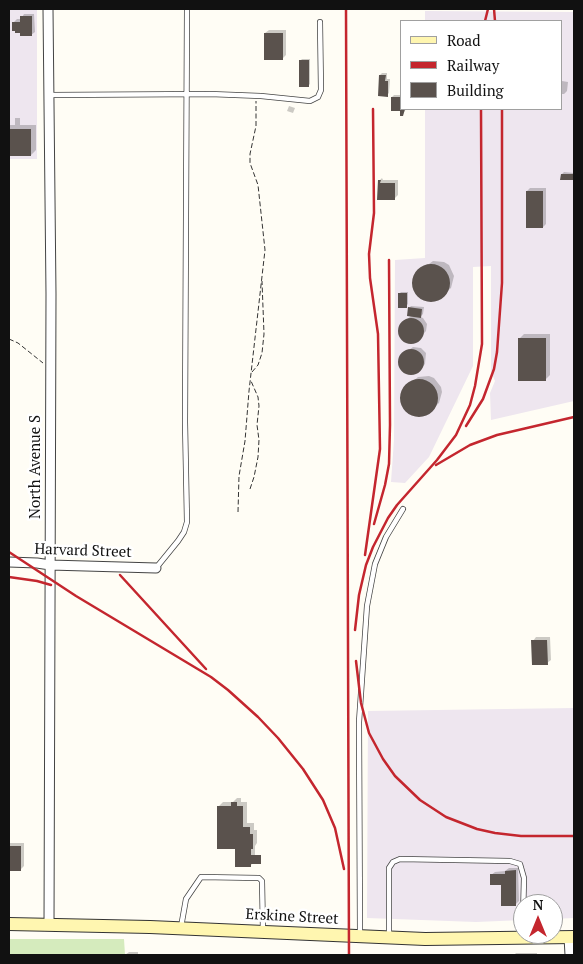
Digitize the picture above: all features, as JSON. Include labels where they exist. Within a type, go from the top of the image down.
[{"type":"main road","name":"Erskine Street","points":[[9,924],[180,928],[458,940],[513,937]]},
{"type":"street","name":"North Avenue S","points":[[48,9],[50,95],[49,924]]},
{"type":"street","name":"Harvard Street","points":[[9,562],[156,568]]},
{"type":"street","points":[[570,955],[572,937]]},
{"type":"lane","points":[[156,568],[178,541],[184,532],[187,522],[185,422],[187,9]]},
{"type":"lane","points":[[50,95],[186,94],[255,96],[310,101],[318,97],[321,90],[320,22]]},
{"type":"lane","points":[[360,937],[360,722],[367,606],[375,564],[386,537],[403,509]]},
{"type":"lane","points":[[389,938],[389,868],[393,862],[400,859],[510,861],[520,864],[524,878],[524,894]]},
{"type":"lane","points":[[180,928],[186,899],[201,878],[259,878],[262,881],[263,932]]},
{"type":"path","points":[[238,512],[239,476],[245,440],[265,250],[258,185],[250,164],[250,154],[256,126],[257,110],[255,96]]},
{"type":"path","points":[[251,372],[258,365],[262,353],[264,334],[262,278]]},
{"type":"path","points":[[9,339],[34,355],[50,370]]},
{"type":"path","points":[[250,380],[260,406],[257,425],[259,440],[258,457],[250,489]]},
{"type":"shaded area","points":[[9,9],[37,9],[37,159],[9,159]]},
{"type":"shaded area","points":[[425,11],[574,12],[574,401],[491,420],[490,393],[495,381],[491,371],[491,266],[473,267],[473,366],[429,457],[405,483],[391,482],[394,440],[395,260],[425,258],[425,110],[563,110],[563,20],[425,20]]},
{"type":"shaded area","points":[[574,708],[574,918],[563,919],[563,894],[513,894],[513,920],[476,922],[367,918],[368,711]]},
{"type":"green space","points":[[9,939],[124,939],[125,955],[9,955]]},
{"type":"building","points":[[20,16],[32,16],[32,36],[20,36],[20,33],[12,31],[12,22],[20,22]]},
{"type":"building","points":[[264,33],[283,33],[283,60],[264,60]]},
{"type":"building","points":[[299,60],[309,60],[309,87],[299,87]]},
{"type":"building","points":[[379,75],[386,75],[385,81],[388,81],[388,97],[378,96]]},
{"type":"building","points":[[391,97],[400,97],[400,110],[405,110],[403,116],[400,116],[400,111],[391,111]]},
{"type":"building","points":[[9,129],[31,129],[31,156],[9,156]]},
{"type":"building","points":[[561,174],[574,174],[574,180],[560,180]]},
{"type":"building","points":[[378,180],[381,180],[380,183],[395,183],[395,200],[377,200]]},
{"type":"building","points":[[526,191],[543,191],[543,228],[526,228]]},
{"type":"building","points":[[431,264],[444,270],[450,283],[444,296],[431,302],[418,296],[412,283],[418,270]]},
{"type":"building","points":[[398,293],[407,293],[407,308],[398,308]]},
{"type":"building","points":[[408,307],[422,309],[421,318],[407,316]]},
{"type":"building","points":[[411,318],[420,322],[424,331],[420,340],[411,344],[402,340],[398,331],[402,322]]},
{"type":"building","points":[[518,338],[546,338],[546,381],[518,381]]},
{"type":"building","points":[[411,349],[420,353],[424,362],[420,371],[411,375],[402,371],[398,362],[402,353]]},
{"type":"building","points":[[419,379],[432,385],[438,398],[432,411],[419,417],[406,411],[400,398],[406,385]]},
{"type":"building","points":[[531,640],[547,640],[548,665],[532,665]]},
{"type":"building","points":[[231,802],[237,802],[237,806],[243,806],[243,827],[250,827],[250,834],[253,834],[251,867],[235,867],[235,849],[217,849],[217,806],[231,806]]},
{"type":"building","points":[[9,846],[21,846],[21,871],[9,871]]},
{"type":"building","points":[[251,855],[261,855],[261,864],[251,864]]},
{"type":"building","points":[[516,870],[516,894],[513,894],[513,906],[501,906],[501,885],[490,885],[490,874],[505,874],[505,871]]},
{"type":"railway","points":[[346,9],[349,955]]},
{"type":"railway","points":[[485,20],[488,9]]},
{"type":"railway","points":[[494,9],[495,20]]},
{"type":"railway","points":[[365,555],[380,449],[378,334],[370,278],[369,254],[374,213],[373,109]]},
{"type":"railway","points":[[355,630],[359,595],[366,565],[373,547],[397,505],[437,460],[456,435],[470,405],[475,386],[482,344],[481,110]]},
{"type":"railway","points":[[466,426],[483,399],[494,369],[497,352],[502,283],[502,110]]},
{"type":"railway","points":[[374,524],[389,464],[389,260]]},
{"type":"railway","points":[[436,465],[470,445],[497,435],[574,417]]},
{"type":"railway","points":[[9,552],[76,596],[211,677],[258,717],[303,769],[323,800],[335,828],[344,869]]},
{"type":"railway","points":[[120,575],[206,669]]},
{"type":"railway","points":[[9,577],[51,585]]},
{"type":"railway","points":[[356,661],[361,703],[369,733],[395,776],[420,800],[446,817],[477,829],[521,836],[574,836]]}]
